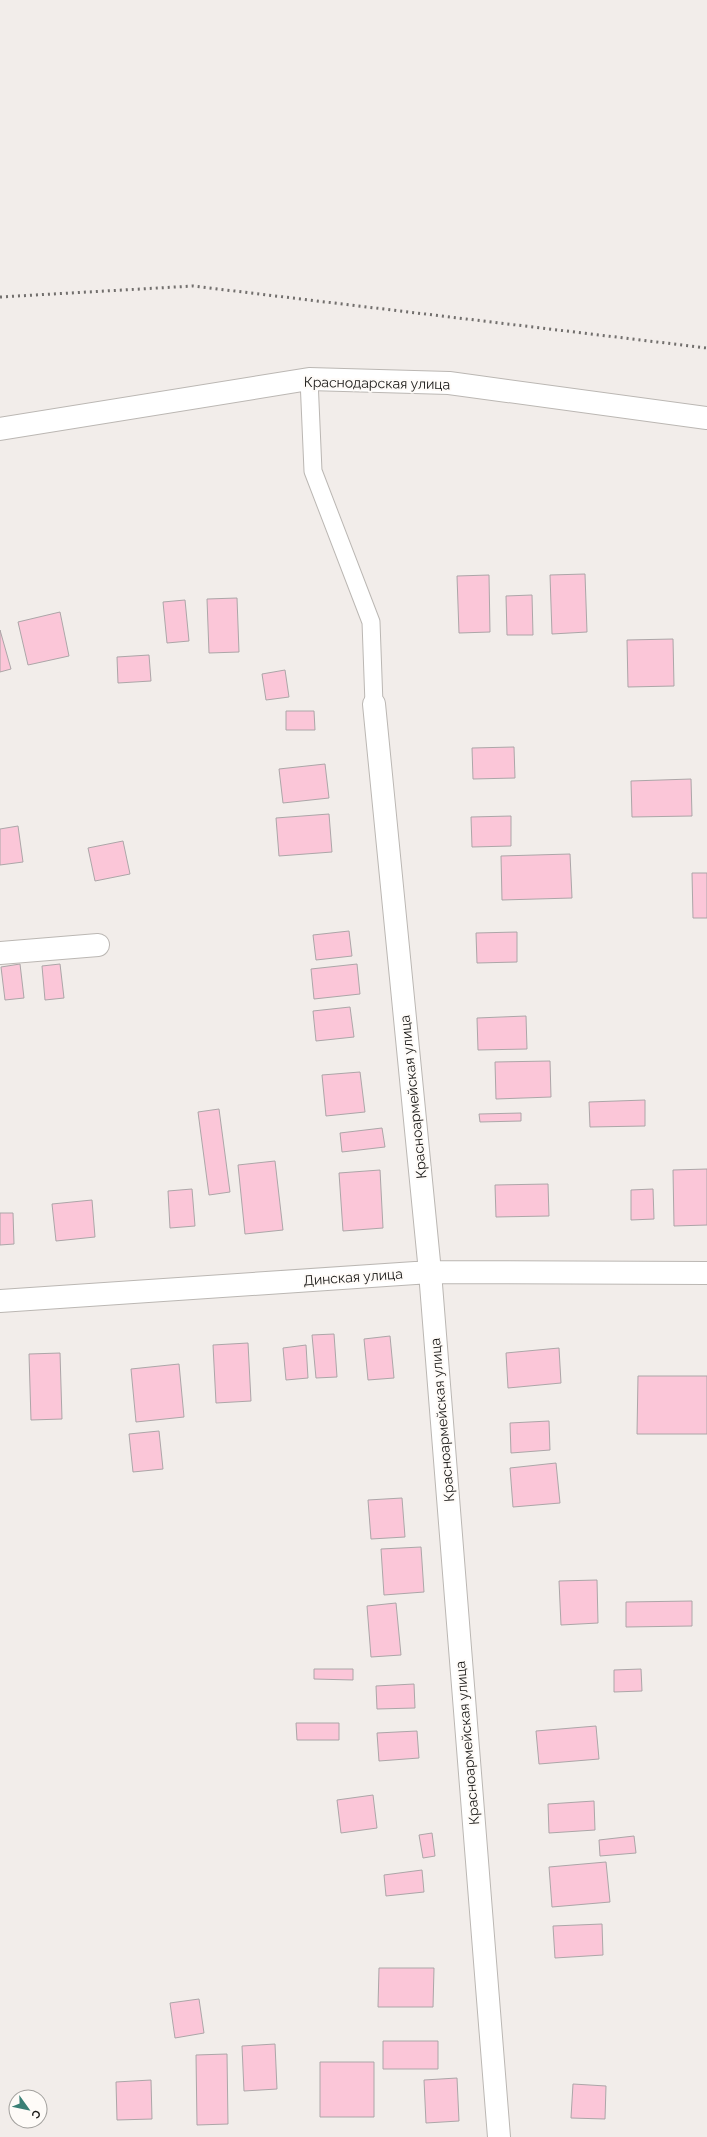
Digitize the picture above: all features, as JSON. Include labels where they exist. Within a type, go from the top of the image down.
[{"type":"street","name":"Краснодарская улица","points":[[0,429],[309,379],[449,383],[707,418]]},
{"type":"street","name":"Красноармейская улица","points":[[374,704],[430,1272],[499,2137]]},
{"type":"street","points":[[0,953],[98,945]]},
{"type":"street","name":"Динская улица","points":[[0,1301],[430,1272],[707,1273]]},
{"type":"lane","points":[[309,379],[313,471],[371,622],[374,704]]},
{"type":"building","points":[[585,574],[587,632],[552,634],[550,575]]},
{"type":"building","points":[[489,575],[490,632],[459,633],[457,576]]},
{"type":"building","points":[[532,595],[533,635],[507,635],[506,596]]},
{"type":"building","points":[[237,598],[239,652],[209,653],[207,599]]},
{"type":"building","points":[[185,600],[189,641],[167,643],[163,602]]},
{"type":"building","points":[[60,612],[69,656],[28,665],[18,622]]},
{"type":"building","points":[[0,630],[11,669],[0,672]]},
{"type":"building","points":[[673,639],[674,686],[628,687],[627,640]]},
{"type":"building","points":[[149,655],[151,681],[118,683],[117,657]]},
{"type":"building","points":[[285,670],[289,697],[266,700],[262,674]]},
{"type":"building","points":[[286,711],[314,711],[315,730],[286,730]]},
{"type":"building","points":[[514,747],[515,778],[473,779],[472,748]]},
{"type":"building","points":[[325,764],[329,798],[283,803],[279,769]]},
{"type":"building","points":[[691,779],[692,816],[632,817],[631,781]]},
{"type":"building","points":[[329,814],[332,852],[279,856],[276,818]]},
{"type":"building","points":[[511,816],[511,846],[472,847],[471,817]]},
{"type":"building","points":[[18,826],[23,862],[0,865],[0,829]]},
{"type":"building","points":[[123,841],[130,874],[95,881],[88,848]]},
{"type":"building","points":[[570,854],[572,898],[502,900],[501,856]]},
{"type":"building","points":[[692,873],[707,873],[707,918],[693,918]]},
{"type":"building","points":[[349,931],[352,956],[316,960],[313,935]]},
{"type":"building","points":[[517,932],[517,962],[477,963],[476,933]]},
{"type":"building","points":[[20,964],[24,998],[5,1000],[1,967]]},
{"type":"building","points":[[60,964],[64,998],[45,1000],[42,966]]},
{"type":"building","points":[[357,964],[360,994],[314,999],[311,969]]},
{"type":"building","points":[[350,1007],[354,1037],[316,1041],[313,1011]]},
{"type":"building","points":[[526,1016],[527,1049],[478,1050],[477,1018]]},
{"type":"building","points":[[550,1061],[551,1097],[496,1099],[495,1062]]},
{"type":"building","points":[[360,1072],[365,1112],[326,1116],[322,1075]]},
{"type":"building","points":[[645,1100],[645,1126],[590,1127],[589,1102]]},
{"type":"building","points":[[219,1109],[230,1192],[209,1195],[198,1112]]},
{"type":"building","points":[[521,1113],[521,1121],[480,1122],[479,1114]]},
{"type":"building","points":[[382,1128],[385,1147],[342,1152],[340,1133]]},
{"type":"building","points":[[275,1161],[283,1230],[245,1234],[238,1165]]},
{"type":"building","points":[[707,1169],[707,1225],[674,1226],[673,1170]]},
{"type":"building","points":[[380,1170],[383,1228],[343,1231],[339,1173]]},
{"type":"building","points":[[548,1184],[549,1216],[496,1217],[495,1185]]},
{"type":"building","points":[[192,1189],[195,1226],[170,1228],[168,1191]]},
{"type":"building","points":[[653,1189],[654,1219],[631,1220],[631,1190]]},
{"type":"building","points":[[92,1200],[95,1237],[56,1241],[52,1204]]},
{"type":"building","points":[[0,1213],[13,1213],[14,1244],[0,1245]]},
{"type":"building","points":[[334,1334],[337,1377],[316,1378],[312,1335]]},
{"type":"building","points":[[390,1336],[394,1378],[368,1380],[364,1339]]},
{"type":"building","points":[[248,1343],[251,1401],[216,1403],[213,1345]]},
{"type":"building","points":[[306,1345],[308,1378],[286,1380],[283,1348]]},
{"type":"building","points":[[559,1348],[561,1383],[508,1388],[506,1353]]},
{"type":"building","points":[[60,1353],[62,1419],[31,1420],[29,1354]]},
{"type":"building","points":[[179,1364],[184,1417],[136,1422],[131,1369]]},
{"type":"building","points":[[638,1376],[707,1376],[707,1434],[637,1434]]},
{"type":"building","points":[[549,1421],[550,1450],[511,1453],[510,1423]]},
{"type":"building","points":[[159,1431],[163,1469],[133,1472],[129,1434]]},
{"type":"building","points":[[556,1463],[560,1503],[513,1507],[510,1468]]},
{"type":"building","points":[[402,1498],[405,1537],[371,1539],[368,1500]]},
{"type":"building","points":[[421,1547],[424,1592],[384,1595],[381,1549]]},
{"type":"building","points":[[597,1580],[598,1623],[561,1625],[559,1581]]},
{"type":"building","points":[[692,1601],[692,1626],[626,1627],[626,1602]]},
{"type":"building","points":[[396,1603],[401,1655],[371,1657],[367,1606]]},
{"type":"building","points":[[314,1669],[353,1669],[353,1680],[314,1679]]},
{"type":"building","points":[[641,1669],[642,1691],[614,1692],[614,1670]]},
{"type":"building","points":[[414,1684],[415,1708],[377,1709],[376,1686]]},
{"type":"building","points":[[296,1723],[339,1723],[339,1740],[297,1740]]},
{"type":"building","points":[[596,1726],[599,1759],[539,1764],[536,1731]]},
{"type":"building","points":[[417,1731],[419,1758],[379,1761],[377,1733]]},
{"type":"building","points":[[373,1795],[377,1828],[341,1833],[337,1800]]},
{"type":"building","points":[[594,1801],[595,1830],[549,1833],[548,1804]]},
{"type":"building","points":[[432,1833],[435,1856],[423,1858],[419,1835]]},
{"type":"building","points":[[634,1836],[636,1853],[600,1856],[599,1840]]},
{"type":"building","points":[[606,1862],[610,1902],[552,1907],[549,1867]]},
{"type":"building","points":[[422,1870],[424,1892],[386,1896],[384,1875]]},
{"type":"building","points":[[602,1924],[603,1955],[555,1958],[553,1926]]},
{"type":"building","points":[[379,1968],[434,1968],[433,2007],[378,2007]]},
{"type":"building","points":[[199,1999],[204,2033],[175,2038],[170,2003]]},
{"type":"building","points":[[383,2041],[438,2041],[438,2069],[383,2069]]},
{"type":"building","points":[[275,2044],[277,2089],[244,2091],[242,2046]]},
{"type":"building","points":[[227,2054],[228,2124],[197,2125],[196,2055]]},
{"type":"building","points":[[320,2062],[374,2062],[374,2117],[320,2117]]},
{"type":"building","points":[[457,2078],[459,2121],[426,2123],[424,2080]]},
{"type":"building","points":[[151,2080],[152,2119],[117,2120],[116,2082]]},
{"type":"building","points":[[573,2084],[606,2086],[605,2119],[571,2118]]},
{"type":"railway","points":[[0,297],[193,286],[707,348]]}]
